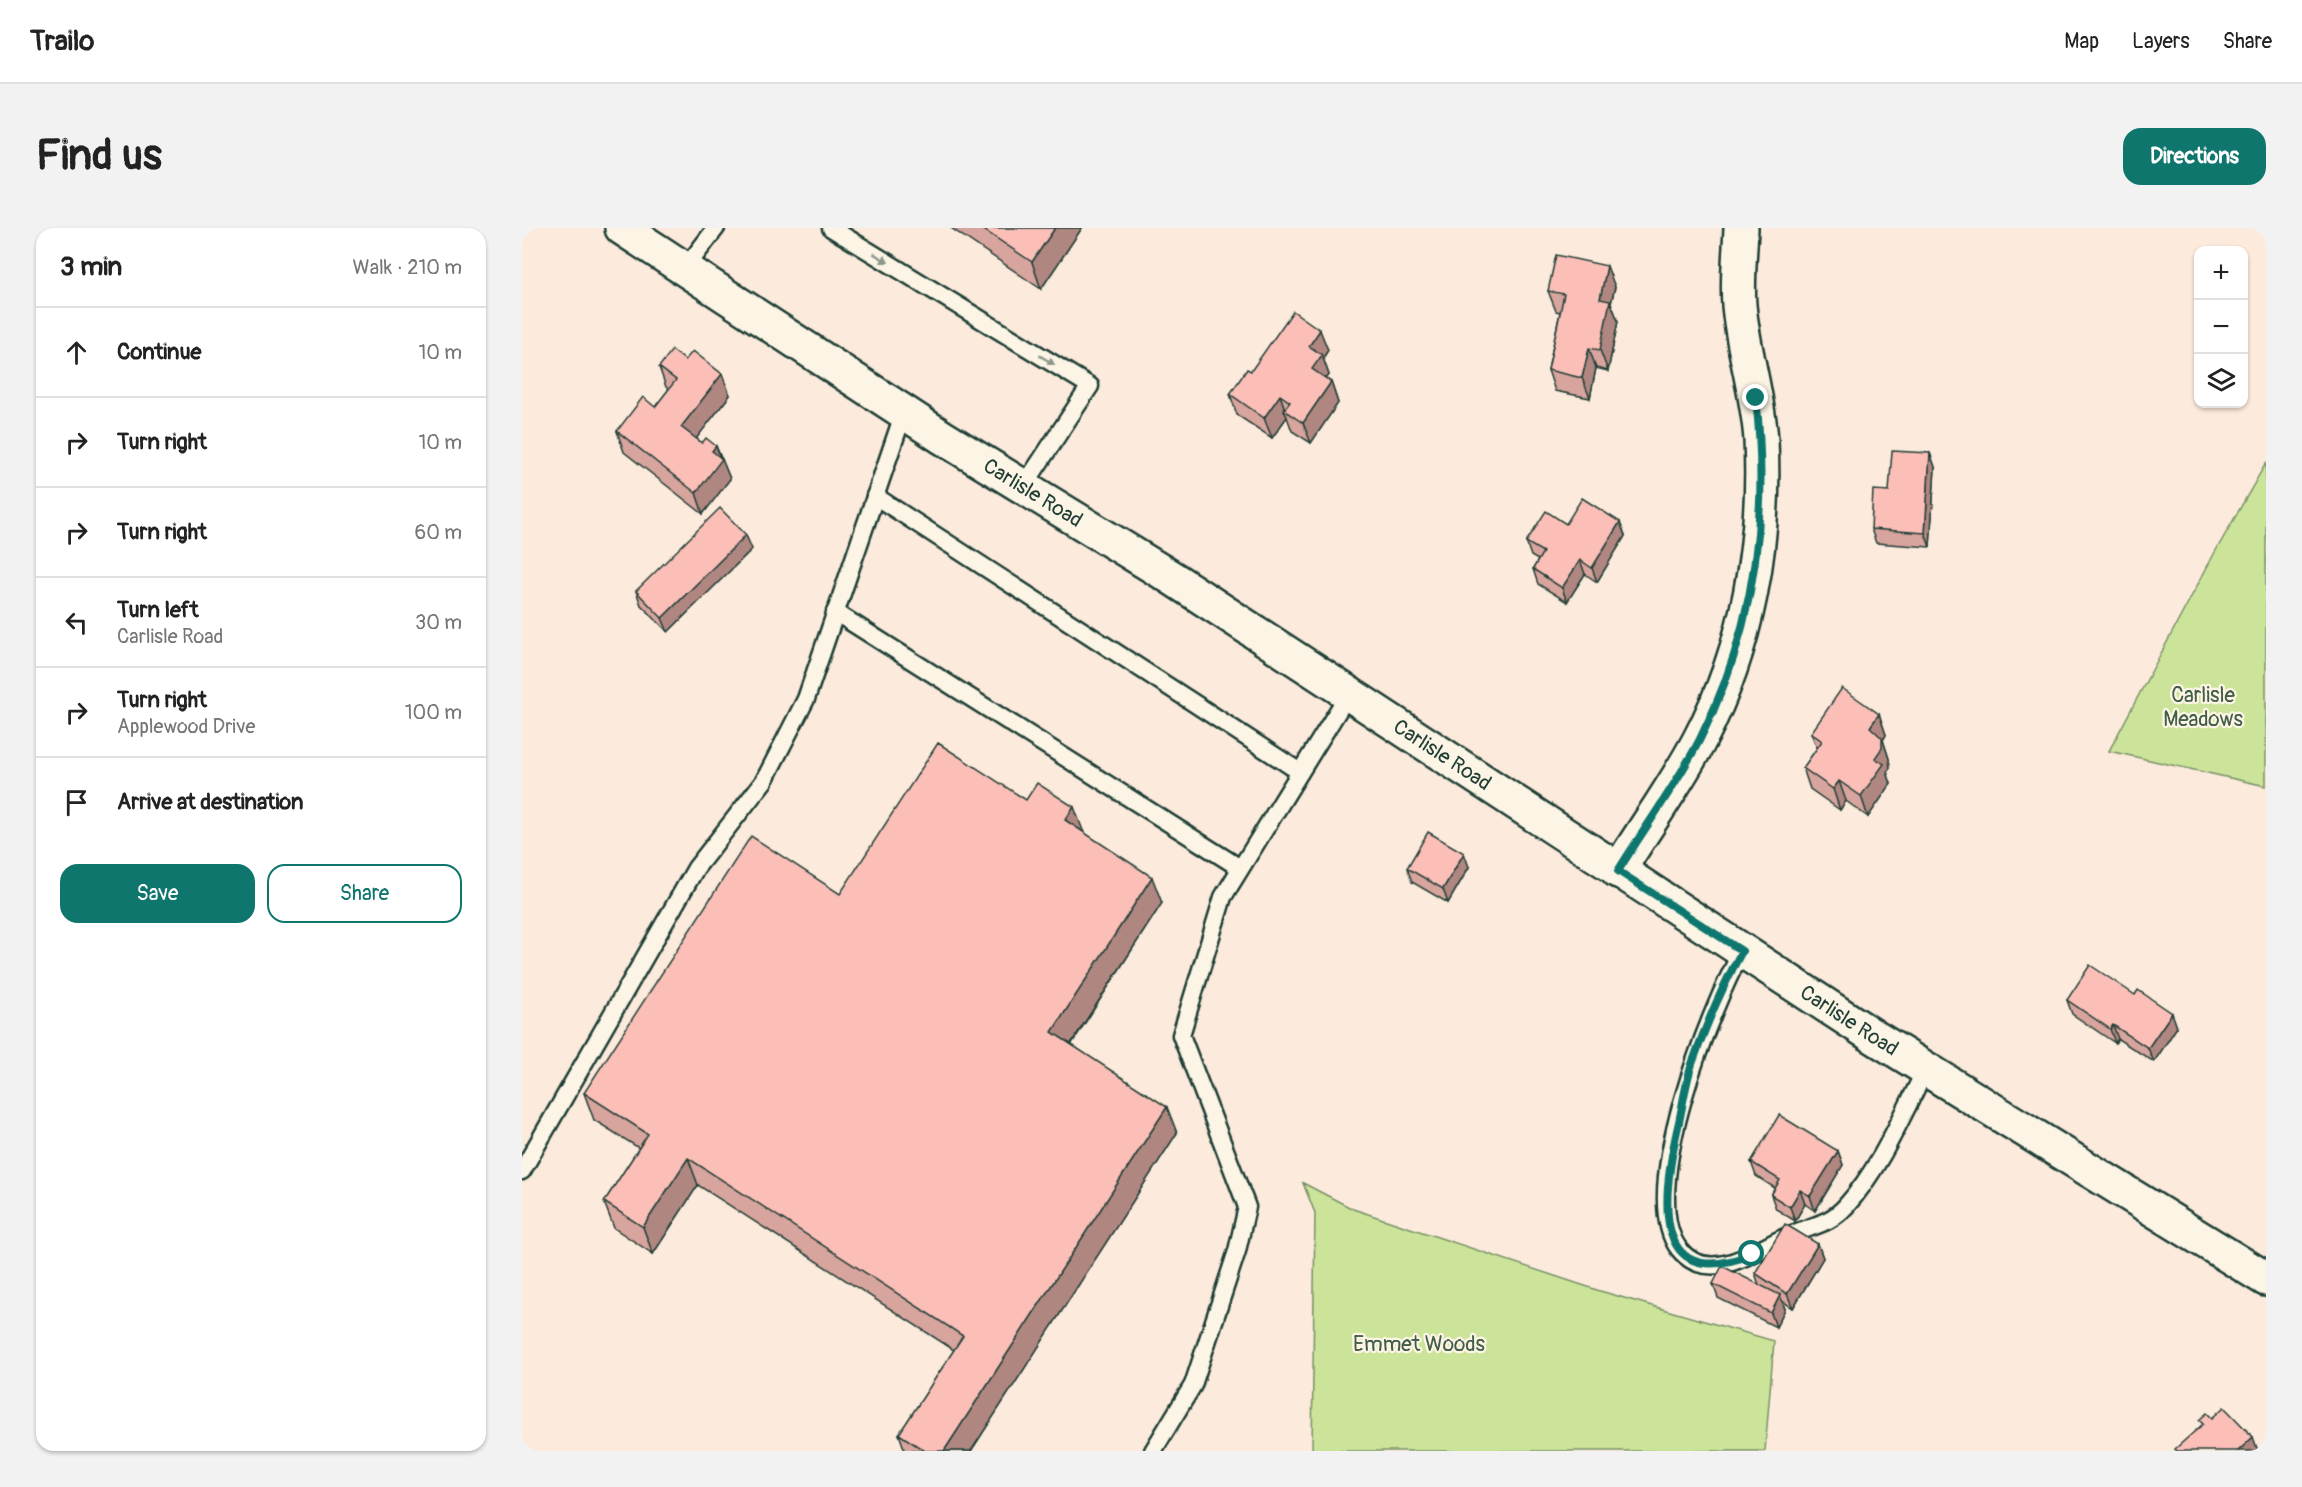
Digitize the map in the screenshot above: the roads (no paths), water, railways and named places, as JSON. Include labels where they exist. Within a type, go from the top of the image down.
[{"type":"main road","name":"Carlisle Road","points":[[622,228],[904,412],[1349,693],[1618,871],[1926,1069],[2266,1279]]},
{"type":"main road","points":[[1618,871],[1699,741],[1718,699],[1746,616],[1755,574],[1762,482],[1761,438],[1739,305],[1741,228]]},
{"type":"lane","points":[[684,270],[716,228]]},
{"type":"lane","points":[[831,228],[1090,386],[1024,486]]},
{"type":"lane","points":[[522,1171],[696,868],[764,781],[806,699],[904,412]]},
{"type":"lane","points":[[875,496],[1300,772]]},
{"type":"lane","points":[[835,612],[1240,868]]},
{"type":"lane","points":[[1153,1451],[1193,1385],[1237,1251],[1247,1207],[1181,1035],[1222,897],[1349,693]]},
{"type":"lane","points":[[1742,951],[1725,984],[1691,1066],[1669,1164],[1667,1222],[1679,1248],[1690,1259],[1706,1265],[1731,1263],[1835,1217],[1864,1183],[1926,1069]]},
{"type":"park label","name":"Carlisle Meadows","points":[[2203,707]]},
{"type":"park label","name":"Emmet Woods","points":[[1419,1344]]}]
